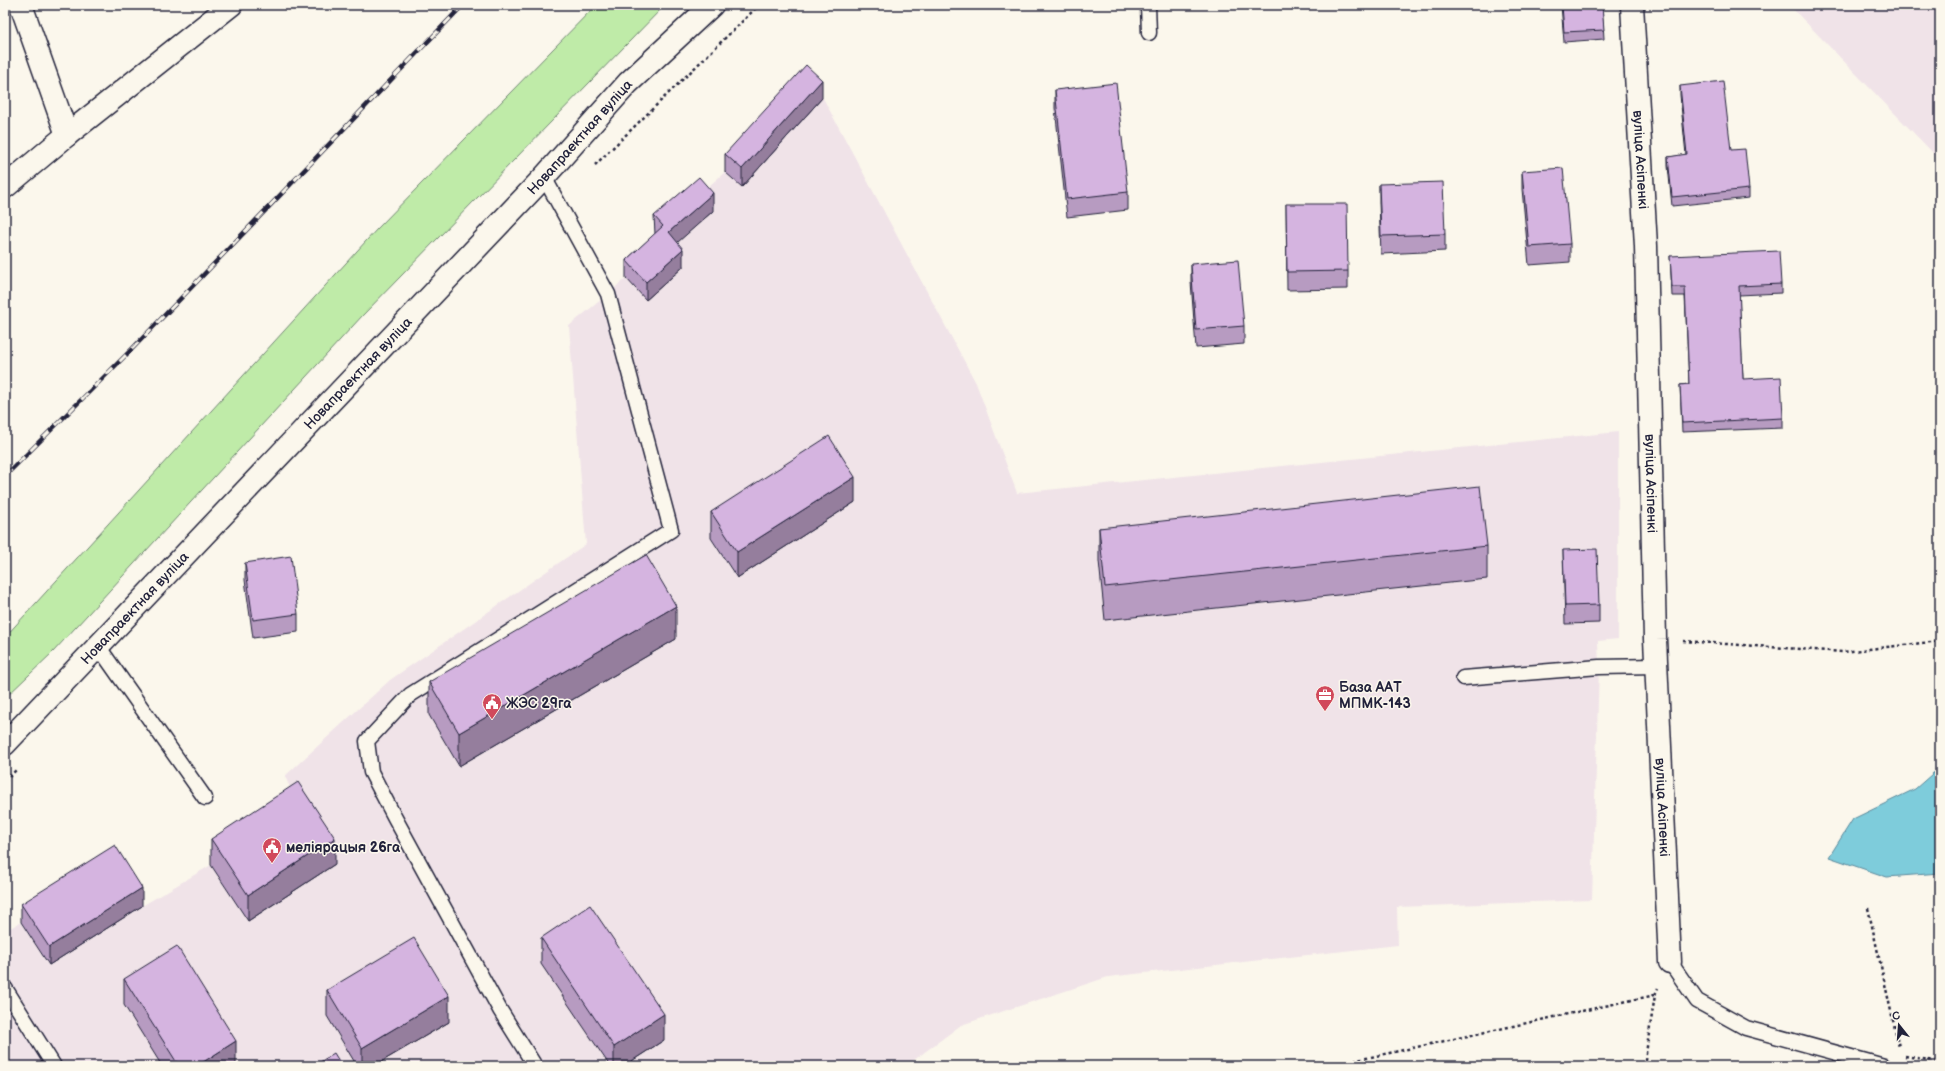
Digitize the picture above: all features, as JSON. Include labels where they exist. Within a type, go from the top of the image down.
[{"type":"street","points":[[21,5],[66,135]]},
{"type":"street","points":[[5,187],[66,135],[231,5]]},
{"type":"street","name":"Новапраектная вуліца","points":[[5,744],[544,178],[628,83],[712,5]]},
{"type":"street","name":"вуліца Асіпенкі","points":[[1632,5],[1646,246],[1655,638],[1670,962]]},
{"type":"lane","points":[[1148,5],[1149,33]]},
{"type":"lane","points":[[535,1066],[500,1010],[371,772],[367,741],[410,695],[671,530],[608,294],[544,178]]},
{"type":"lane","points":[[98,646],[205,798]]},
{"type":"lane","points":[[1463,678],[1599,667],[1657,666]]},
{"type":"lane","points":[[1670,962],[1697,1001],[1746,1028],[1884,1066]]},
{"type":"lane","points":[[5,988],[54,1066]]},
{"type":"path","points":[[1655,638],[1843,652],[1940,641]]},
{"type":"path","points":[[1868,908],[1899,1048]]},
{"type":"path","points":[[1644,1066],[1655,995],[1670,962]]},
{"type":"path","points":[[1330,1066],[1655,995]]},
{"type":"shaded area","points":[[1789,5],[1940,5],[1940,160]]},
{"type":"shaded area","points":[[806,83],[823,98],[976,383],[1017,493],[1618,432],[1618,639],[1598,641],[1599,667],[1592,900],[1397,907],[1398,945],[1108,977],[961,1025],[906,1066],[5,1066],[5,931],[21,922],[142,906],[211,865],[298,807],[285,776],[390,680],[586,544],[569,326],[608,294],[663,244],[654,234],[725,172]]},
{"type":"green space","points":[[596,5],[665,5],[363,315],[53,652],[5,698],[5,637],[377,229]]},
{"type":"water","points":[[1940,767],[1940,873],[1887,877],[1829,857],[1853,819],[1915,789]]},
{"type":"building","points":[[1562,5],[1602,5],[1604,30],[1564,32]]},
{"type":"building","points":[[806,65],[822,80],[742,169],[725,154]]},
{"type":"building","points":[[1723,81],[1731,150],[1745,149],[1749,189],[1672,197],[1668,157],[1687,154],[1680,86]]},
{"type":"building","points":[[1116,83],[1128,192],[1067,199],[1055,90]]},
{"type":"building","points":[[1563,168],[1570,244],[1529,247],[1522,171]]},
{"type":"building","points":[[699,177],[713,193],[669,232],[683,249],[646,282],[626,260],[663,226],[654,216]]},
{"type":"building","points":[[1443,182],[1445,234],[1381,236],[1379,184]]},
{"type":"building","points":[[1286,204],[1347,204],[1348,271],[1287,272]]},
{"type":"building","points":[[1779,251],[1781,284],[1739,286],[1743,379],[1781,377],[1783,418],[1682,423],[1680,385],[1689,384],[1685,287],[1672,287],[1670,256]]},
{"type":"building","points":[[1238,260],[1244,326],[1196,330],[1191,264]]},
{"type":"building","points":[[829,436],[855,477],[737,552],[711,512]]},
{"type":"building","points":[[1480,486],[1487,546],[1105,587],[1099,528]]},
{"type":"building","points":[[1597,549],[1599,605],[1565,606],[1563,550]]},
{"type":"building","points":[[646,555],[676,606],[459,733],[429,682]]},
{"type":"building","points":[[291,556],[298,614],[253,620],[245,563]]},
{"type":"building","points":[[298,782],[335,838],[248,895],[211,839]]},
{"type":"building","points":[[115,845],[142,888],[49,947],[21,904]]},
{"type":"building","points":[[590,905],[664,1014],[614,1047],[541,938]]},
{"type":"building","points":[[414,938],[449,996],[362,1048],[327,990]]},
{"type":"building","points":[[177,946],[236,1041],[197,1066],[179,1066],[124,979]]},
{"type":"building","points":[[334,1053],[342,1066],[314,1066]]},
{"type":"railway","points":[[5,476],[133,348],[463,5]]},
{"type":"place","name":"База ААТ МПМК-143","points":[[1325,712]]},
{"type":"place","name":"ЖЭС 29га","points":[[492,720]]},
{"type":"place","name":"меліярацыя 26га","points":[[272,864]]}]
